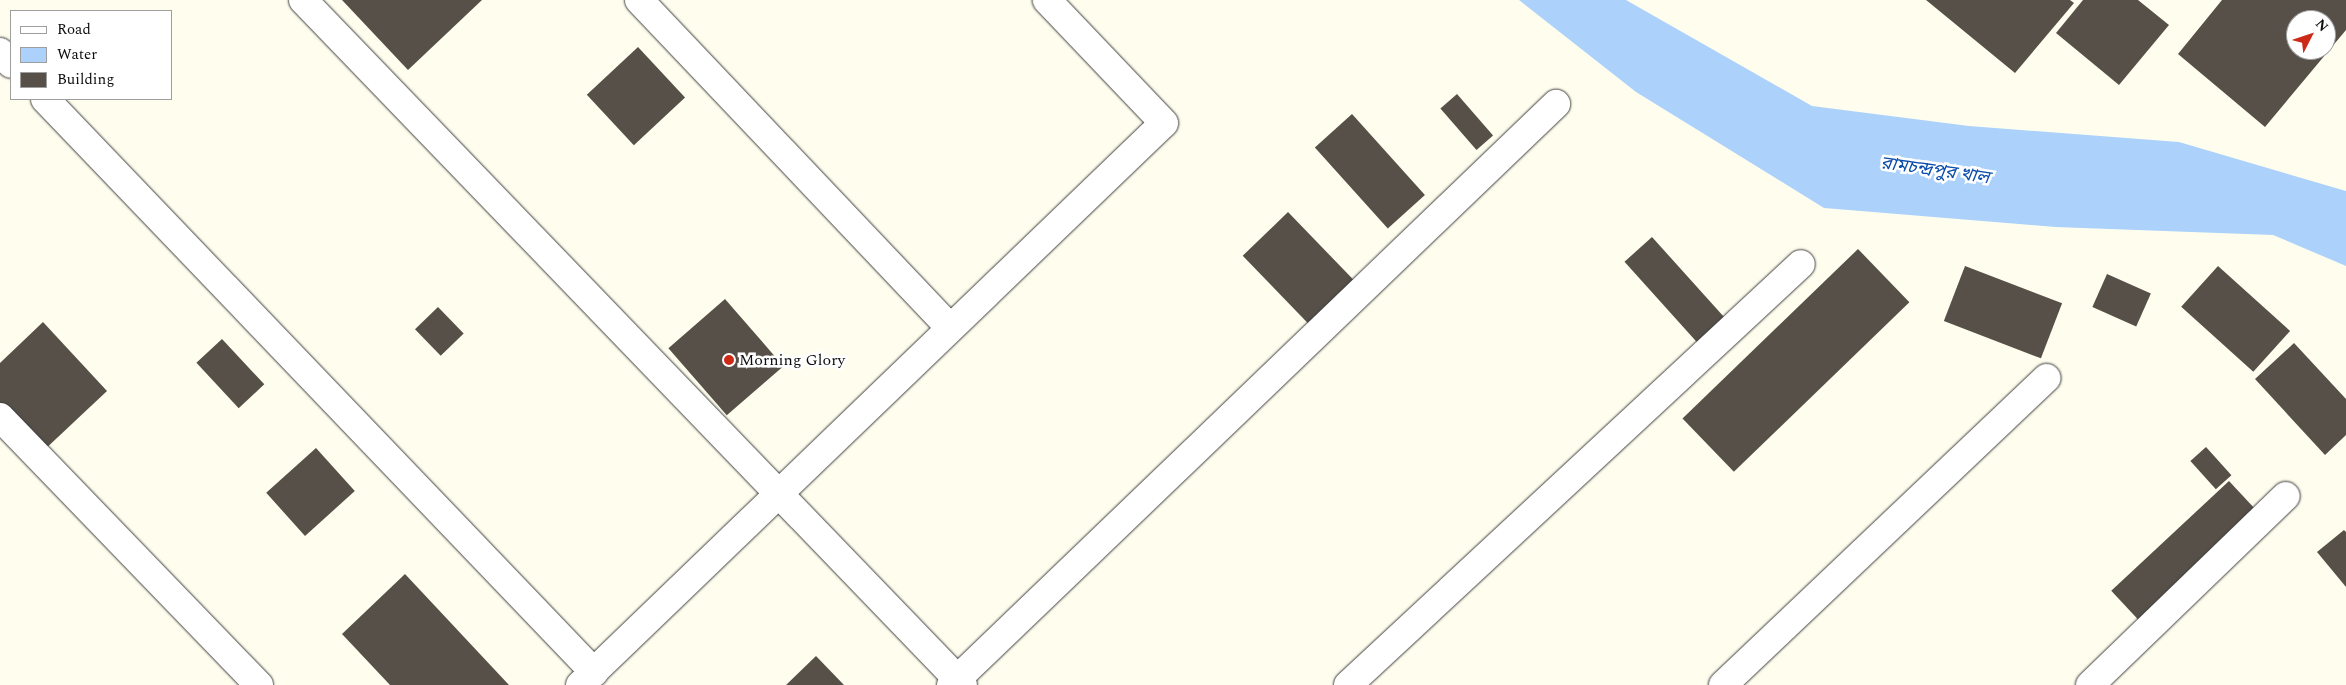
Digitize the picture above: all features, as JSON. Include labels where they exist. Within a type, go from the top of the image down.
[{"type":"street","points":[[303,0],[957,683],[1556,104]]},
{"type":"street","points":[[639,0],[950,328]]},
{"type":"street","points":[[46,100],[587,678],[1164,124],[1047,0]]},
{"type":"street","points":[[0,52],[10,63]]},
{"type":"street","points":[[1348,685],[1801,264]]},
{"type":"street","points":[[1722,685],[2047,378]]},
{"type":"street","points":[[0,417],[259,685]]},
{"type":"street","points":[[2090,685],[2286,496]]},
{"type":"water","name":"রামচন্দ্রপুর খাল","points":[[1519,0],[1626,0],[1812,106],[1969,126],[2179,142],[2346,191],[2346,266],[2273,235],[2055,227],[1824,208],[1636,92]]},
{"type":"building","points":[[342,0],[482,0],[408,70]]},
{"type":"building","points":[[1926,0],[2070,0],[2074,3],[2015,73]]},
{"type":"building","points":[[2083,0],[2138,0],[2169,25],[2119,85],[2056,33]]},
{"type":"building","points":[[2222,0],[2346,0],[2346,30],[2336,42],[2336,10],[2286,10],[2286,60],[2321,60],[2265,127],[2178,54]]},
{"type":"building","points":[[638,47],[685,97],[634,145],[587,95]]},
{"type":"building","points":[[1457,94],[1493,136],[1476,150],[1440,108]]},
{"type":"building","points":[[1352,114],[1425,195],[1388,228],[1315,147]]},
{"type":"building","points":[[1288,212],[1360,287],[1315,331],[1243,256]]},
{"type":"building","points":[[1652,237],[1726,319],[1698,344],[1625,262]]},
{"type":"building","points":[[1858,249],[1909,302],[1734,472],[1682,418]]},
{"type":"building","points":[[1965,266],[2062,303],[2041,358],[1944,321]]},
{"type":"building","points":[[2218,266],[2290,331],[2253,372],[2181,307]]},
{"type":"building","points":[[2107,274],[2151,294],[2136,326],[2092,307]]},
{"type":"building","name":"Morning Glory","points":[[725,299],[783,366],[727,415],[668,348]]},
{"type":"building","points":[[438,307],[464,334],[441,356],[415,329]]},
{"type":"building","points":[[43,322],[107,391],[41,453],[0,410],[0,363]]},
{"type":"building","points":[[222,339],[264,384],[239,408],[196,363]]},
{"type":"building","points":[[2294,343],[2346,399],[2346,435],[2325,455],[2255,379]]},
{"type":"building","points":[[2206,447],[2231,475],[2216,489],[2190,461]]},
{"type":"building","points":[[316,448],[355,491],[305,536],[266,493]]},
{"type":"building","points":[[2229,481],[2256,510],[2139,620],[2111,591]]},
{"type":"building","points":[[2344,530],[2346,532],[2346,587],[2317,552]]},
{"type":"building","points":[[405,574],[509,685],[390,685],[342,634]]},
{"type":"building","points":[[816,656],[844,685],[786,685]]},
{"type":"place","name":"Morning Glory","points":[[729,360]]}]
